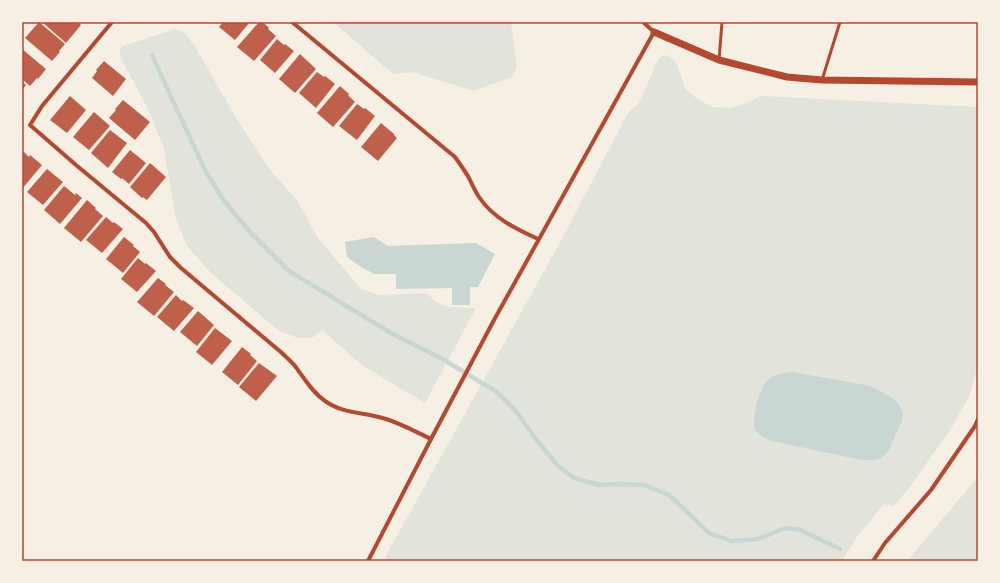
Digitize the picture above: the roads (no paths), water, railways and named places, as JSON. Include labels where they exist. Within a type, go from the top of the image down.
[{"type":"street","points":[[112,22],[42,106],[30,125],[146,223],[154,232],[170,257],[294,364],[313,390],[324,401],[349,412],[386,419],[431,439]]},
{"type":"street","points":[[292,22],[455,157],[478,196],[496,216],[538,239]]},
{"type":"street","points":[[643,22],[654,32],[719,60],[787,77],[822,80],[978,82]]},
{"type":"street","points":[[368,561],[494,320],[654,32]]},
{"type":"street","points":[[872,561],[885,543],[931,490],[975,426],[978,419]]},
{"type":"lane","points":[[719,60],[722,22]]},
{"type":"lane","points":[[822,80],[840,22]]},
{"type":"waterway","points":[[152,55],[206,172],[224,201],[250,232],[289,271],[391,333],[439,357],[497,392],[515,410],[538,442],[558,466],[574,478],[599,485],[644,485],[669,495],[709,533],[731,541],[758,539],[785,528],[801,530],[840,549]]}]
